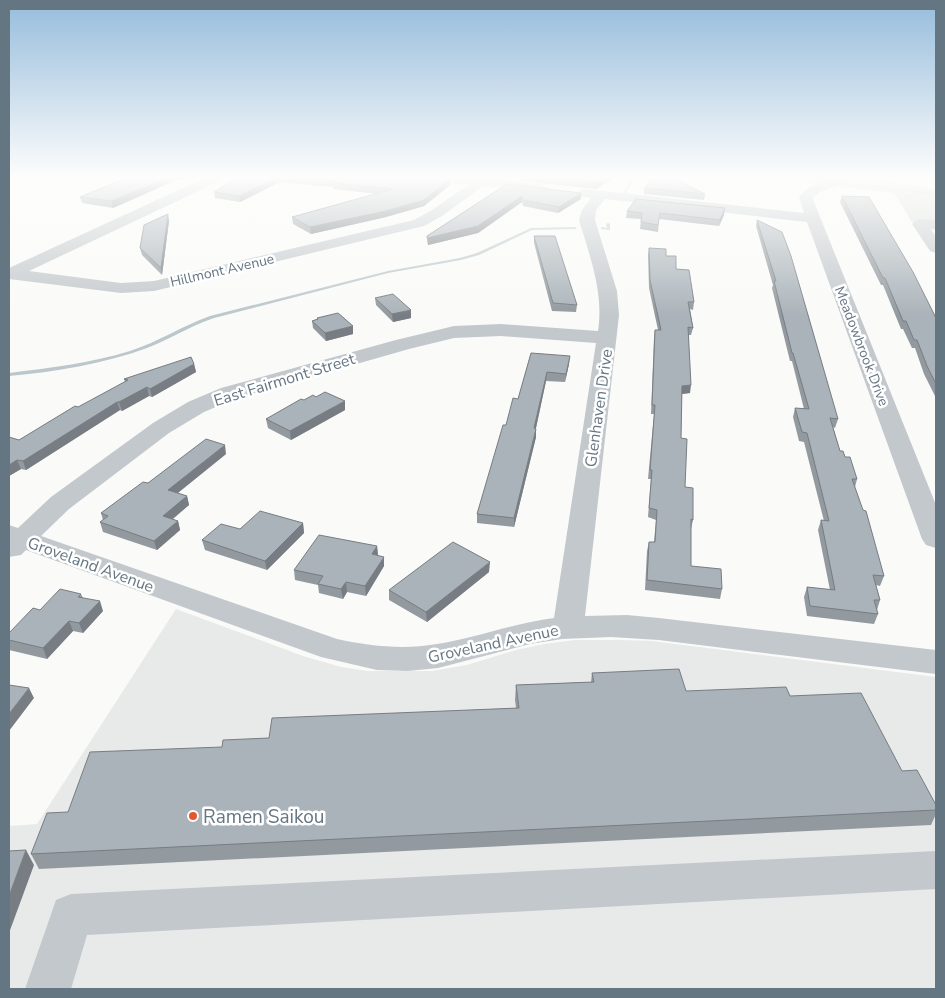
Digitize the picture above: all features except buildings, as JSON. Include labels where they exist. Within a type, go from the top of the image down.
[{"type":"street","points":[[9,274],[117,224]]},
{"type":"street","name":"Hillmont Avenue","points":[[9,274],[121,288],[154,286],[417,224]]},
{"type":"street","name":"Glenhaven Drive","points":[[568,628],[610,309],[608,290],[589,224]]},
{"type":"street","name":"Meadowbrook Drive","points":[[815,224],[936,539]]},
{"type":"street","points":[[936,225],[920,224],[936,248]]},
{"type":"street","name":"East Fairmont Street","points":[[13,542],[66,498],[162,428],[196,407],[236,390],[409,343],[460,332],[501,330],[607,338]]},
{"type":"street","name":"Groveland Avenue","points":[[13,542],[332,649],[365,657],[410,659],[440,656],[532,632],[613,626],[647,627],[936,662]]},
{"type":"street","points":[[48,989],[71,915],[936,870]]},
{"type":"shaded area","points":[[176,609],[303,656],[341,667],[368,671],[432,671],[467,665],[516,650],[544,644],[575,640],[619,640],[652,641],[936,677],[936,989],[9,989],[9,826],[37,824]]},
{"type":"waterway","points":[[602,228],[609,229],[608,224]]},
{"type":"waterway","points":[[9,375],[80,365],[115,357],[148,346],[195,323],[212,317],[388,272],[460,259],[478,254],[531,229],[575,228]]},
{"type":"place","name":"Ramen Saikou","points":[[193,816]]}]
